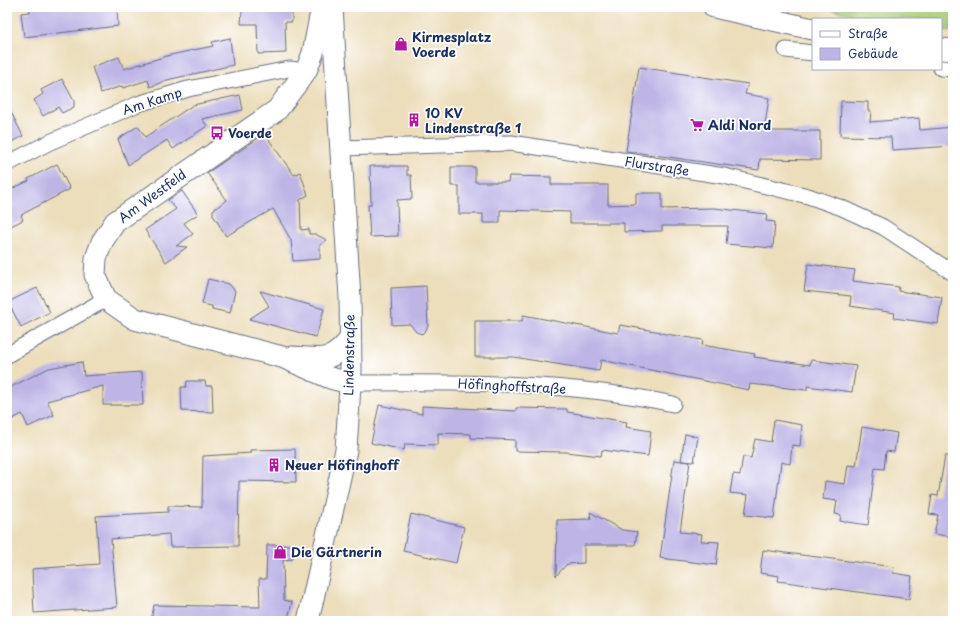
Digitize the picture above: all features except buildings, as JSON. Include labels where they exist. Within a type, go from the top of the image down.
[{"type":"main road","name":"Am Westfeld","points":[[106,299],[95,275],[96,258],[102,242],[116,222],[277,110],[306,71],[313,53],[322,7]]},
{"type":"main road","name":"Lindenstraße","points":[[308,621],[346,450],[350,383],[350,298],[332,7]]},
{"type":"main road","points":[[714,7],[812,29]]},
{"type":"main road","points":[[942,49],[953,50]]},
{"type":"main road","points":[[306,71],[337,84]]},
{"type":"main road","points":[[106,299],[135,318],[282,357],[330,378],[350,383]]},
{"type":"main road","points":[[282,357],[329,359],[339,353],[350,339]]},
{"type":"street","points":[[786,50],[812,53]]},
{"type":"street","points":[[942,68],[953,69]]},
{"type":"street","name":"Am Kamp","points":[[7,164],[50,142],[138,104],[188,89],[289,69],[306,71]]},
{"type":"street","name":"Flurstraße","points":[[340,148],[511,143],[724,176],[808,196],[842,208],[882,227],[953,273]]},
{"type":"street","points":[[7,355],[106,299]]},
{"type":"street","name":"Höfinghoffstraße","points":[[350,383],[473,382],[568,388],[635,396],[672,404]]},
{"type":"green space","points":[[819,7],[953,7],[953,32],[942,31],[942,18],[870,18]]},
{"type":"place","name":"Kirmesplatz Voerde","points":[[401,44]]},
{"type":"place","name":"10 KV Lindenstraße 1","points":[[414,120]]},
{"type":"place","name":"Aldi Nord","points":[[697,125]]},
{"type":"place","name":"Voerde","points":[[217,133]]},
{"type":"place","name":"Neuer Höfinghoff","points":[[274,465]]},
{"type":"place","name":"Die Gärtnerin","points":[[280,552]]}]
